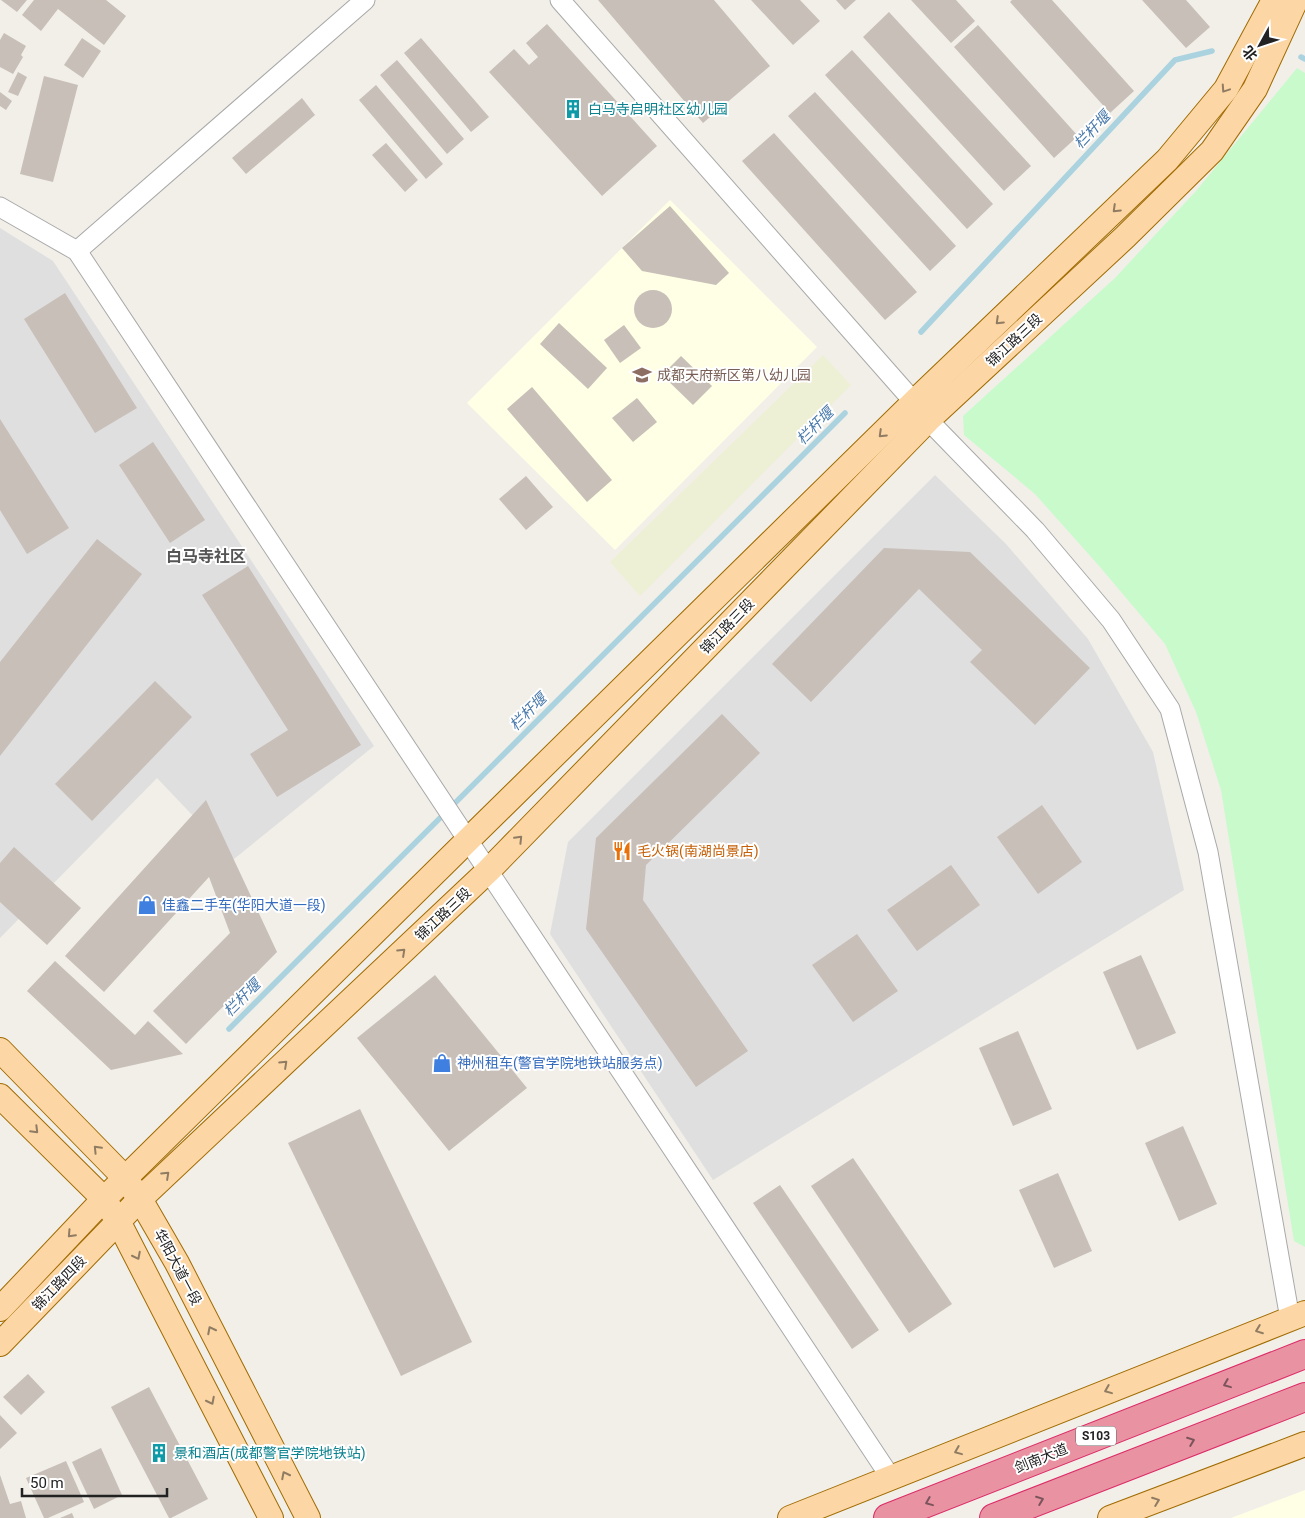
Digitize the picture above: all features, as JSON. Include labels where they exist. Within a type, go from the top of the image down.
[{"type":"highway","name":"剑南大道","points":[[888,1518],[1305,1354]]},
{"type":"highway","points":[[994,1518],[1305,1397]]},
{"type":"main road","name":"锦江路三段","points":[[118,1221],[488,871],[921,411],[1167,160],[1226,89],[1274,0]]},
{"type":"main road","name":"锦江路三段","points":[[104,1199],[468,840],[921,411],[1125,237],[1212,150],[1255,89],[1296,0]]},
{"type":"main road","name":"华阳大道一段","points":[[0,1050],[125,1178],[140,1199],[177,1263],[308,1518]]},
{"type":"main road","points":[[0,1096],[104,1199],[118,1221],[271,1518]]},
{"type":"main road","name":"锦江路四段","points":[[0,1310],[104,1199]]},
{"type":"main road","name":"锦江路四段","points":[[0,1344],[118,1221]]},
{"type":"main road","points":[[790,1518],[1297,1316]]},
{"type":"main road","points":[[1110,1518],[1305,1444]]},
{"type":"street","points":[[77,251],[365,0]]},
{"type":"street","points":[[560,0],[921,411],[1054,552],[1111,620],[1170,709],[1208,852],[1297,1316]]},
{"type":"street","points":[[0,207],[77,251],[890,1478]]},
{"type":"shaded area","name":"成都天府新区第八幼儿园","points":[[670,200],[817,347],[615,550],[467,403]]},
{"type":"shaded area","points":[[0,228],[53,261],[374,746],[234,859],[157,778],[0,938]]},
{"type":"shaded area","points":[[823,355],[851,385],[640,596],[610,562]]},
{"type":"shaded area","points":[[935,475],[1006,544],[1088,639],[1153,752],[1184,890],[713,1180],[550,934],[568,842]]},
{"type":"shaded area","points":[[1305,1490],[1305,1518],[1231,1518]]},
{"type":"green space","points":[[1297,68],[1305,73],[1305,1247],[1294,1241],[1221,790],[1196,712],[1165,644],[1035,494],[964,435],[963,416],[1115,278],[1196,191]]},
{"type":"building","points":[[1,0],[27,0],[17,12]]},
{"type":"building","points":[[34,0],[106,0],[126,16],[104,45],[58,9],[41,31],[22,15]]},
{"type":"building","points":[[598,0],[714,0],[770,66],[703,123]]},
{"type":"building","points":[[751,0],[800,0],[820,21],[793,45]]},
{"type":"building","points":[[836,0],[856,0],[845,10]]},
{"type":"building","points":[[911,0],[956,0],[975,21],[951,43]]},
{"type":"building","points":[[1012,0],[1052,0],[1134,91],[1110,113],[1010,2]]},
{"type":"building","points":[[1142,0],[1186,0],[1210,27],[1186,48]]},
{"type":"building","points":[[889,12],[1031,166],[1004,191],[863,37]]},
{"type":"building","name":"白马寺启明社区幼儿园","points":[[547,24],[657,146],[602,196],[489,72],[514,49],[529,65],[538,57],[526,43]]},
{"type":"building","points":[[978,25],[1078,136],[1054,158],[954,47]]},
{"type":"building","points":[[4,33],[26,46],[21,55],[23,57],[13,74],[0,67],[0,40]]},
{"type":"building","points":[[82,38],[101,51],[83,78],[64,65]]},
{"type":"building","points":[[421,38],[489,117],[471,132],[404,53]]},
{"type":"building","points":[[852,50],[993,204],[967,229],[825,75]]},
{"type":"building","points":[[397,60],[464,139],[447,154],[380,75]]},
{"type":"building","points":[[18,72],[27,77],[18,96],[8,92]]},
{"type":"building","points":[[44,76],[78,85],[53,182],[20,174]]},
{"type":"building","points":[[376,85],[443,164],[426,179],[359,100]]},
{"type":"building","points":[[0,92],[12,101],[6,110],[0,106]]},
{"type":"building","points":[[815,92],[956,246],[930,271],[788,116]]},
{"type":"building","points":[[302,98],[315,115],[246,174],[232,158]]},
{"type":"building","points":[[774,133],[917,292],[885,320],[742,161]]},
{"type":"building","points":[[386,143],[418,180],[405,192],[372,155]]},
{"type":"building","points":[[670,206],[729,273],[716,285],[642,271],[622,248]]},
{"type":"building","points":[[653,290],[667,295],[672,309],[667,323],[653,328],[639,323],[634,309],[639,295]]},
{"type":"building","points":[[65,293],[137,408],[95,433],[24,319]]},
{"type":"building","points":[[559,323],[607,368],[588,389],[540,344]]},
{"type":"building","points":[[624,325],[641,348],[620,363],[604,340]]},
{"type":"building","points":[[681,356],[712,386],[693,405],[662,375]]},
{"type":"building","points":[[532,387],[612,480],[587,502],[507,409]]},
{"type":"building","points":[[637,398],[657,422],[633,442],[612,418]]},
{"type":"building","points":[[0,419],[69,528],[27,554],[0,510]]},
{"type":"building","points":[[153,442],[205,520],[170,543],[119,465]]},
{"type":"building","points":[[526,476],[553,507],[526,530],[499,499]]},
{"type":"building","points":[[97,539],[142,574],[0,756],[0,662]]},
{"type":"building","points":[[884,548],[970,552],[1090,668],[1035,725],[970,662],[982,650],[919,589],[811,702],[772,664]]},
{"type":"building","points":[[248,566],[361,745],[277,797],[250,754],[288,730],[202,595]]},
{"type":"building","points":[[155,681],[192,717],[92,821],[55,784]]},
{"type":"building","points":[[722,714],[760,753],[646,865],[643,900],[748,1051],[696,1087],[586,929],[596,838]]},
{"type":"building","name":"佳鑫二手车(华阳大道一段)","points":[[206,800],[277,952],[186,1044],[153,1011],[230,933],[209,877],[104,992],[65,956]]},
{"type":"building","points":[[1042,805],[1082,862],[1038,894],[997,837]]},
{"type":"building","points":[[14,847],[81,908],[47,945],[0,902],[0,863]]},
{"type":"building","points":[[951,865],[980,905],[917,951],[887,910]]},
{"type":"building","points":[[857,934],[898,991],[853,1022],[812,965]]},
{"type":"building","points":[[1141,955],[1176,1033],[1137,1050],[1103,972]]},
{"type":"building","points":[[55,961],[135,1035],[148,1021],[183,1054],[111,1070],[27,991]]},
{"type":"building","name":"神州租车(警官学院地铁站服务点)","points":[[435,975],[527,1088],[449,1151],[357,1038]]},
{"type":"building","points":[[1018,1031],[1052,1109],[1013,1126],[979,1048]]},
{"type":"building","points":[[360,1109],[472,1342],[401,1376],[288,1143]]},
{"type":"building","points":[[1183,1126],[1217,1204],[1179,1221],[1145,1143]]},
{"type":"building","points":[[853,1158],[952,1304],[909,1333],[811,1186]]},
{"type":"building","points":[[1058,1173],[1092,1251],[1054,1268],[1019,1190]]},
{"type":"building","points":[[780,1185],[879,1330],[852,1349],[753,1203]]},
{"type":"building","points":[[28,1374],[45,1392],[21,1415],[3,1397]]},
{"type":"building","name":"景和酒店(成都警官学院地铁站)","points":[[149,1387],[208,1499],[171,1518],[169,1518],[111,1407]]},
{"type":"building","points":[[0,1415],[17,1433],[0,1449]]},
{"type":"building","points":[[101,1448],[122,1495],[94,1509],[72,1462]]},
{"type":"building","points":[[66,1461],[84,1502],[44,1518],[26,1478]]},
{"type":"building","points":[[0,1475],[10,1504],[21,1501],[26,1518],[0,1518]]},
{"type":"building","points":[[72,1513],[74,1518],[60,1518]]},
{"type":"waterway","name":"栏杆堰","points":[[921,332],[1175,60],[1212,51]]},
{"type":"waterway","name":"栏杆堰","points":[[1301,57],[1305,59]]},
{"type":"waterway","name":"栏杆堰","points":[[229,1029],[845,413]]},
{"type":"place","name":"白马寺启明社区幼儿园","points":[[573,109]]},
{"type":"place","name":"成都天府新区第八幼儿园","points":[[642,375]]},
{"type":"place","name":"毛火锅(南湖尚景店)","points":[[622,851]]},
{"type":"place","name":"佳鑫二手车(华阳大道一段)","points":[[147,905]]},
{"type":"place","name":"神州租车(警官学院地铁站服务点)","points":[[442,1063]]},
{"type":"place","name":"景和酒店(成都警官学院地铁站)","points":[[159,1453]]},
{"type":"district","name":"白马寺社区","points":[[206,556]]}]
